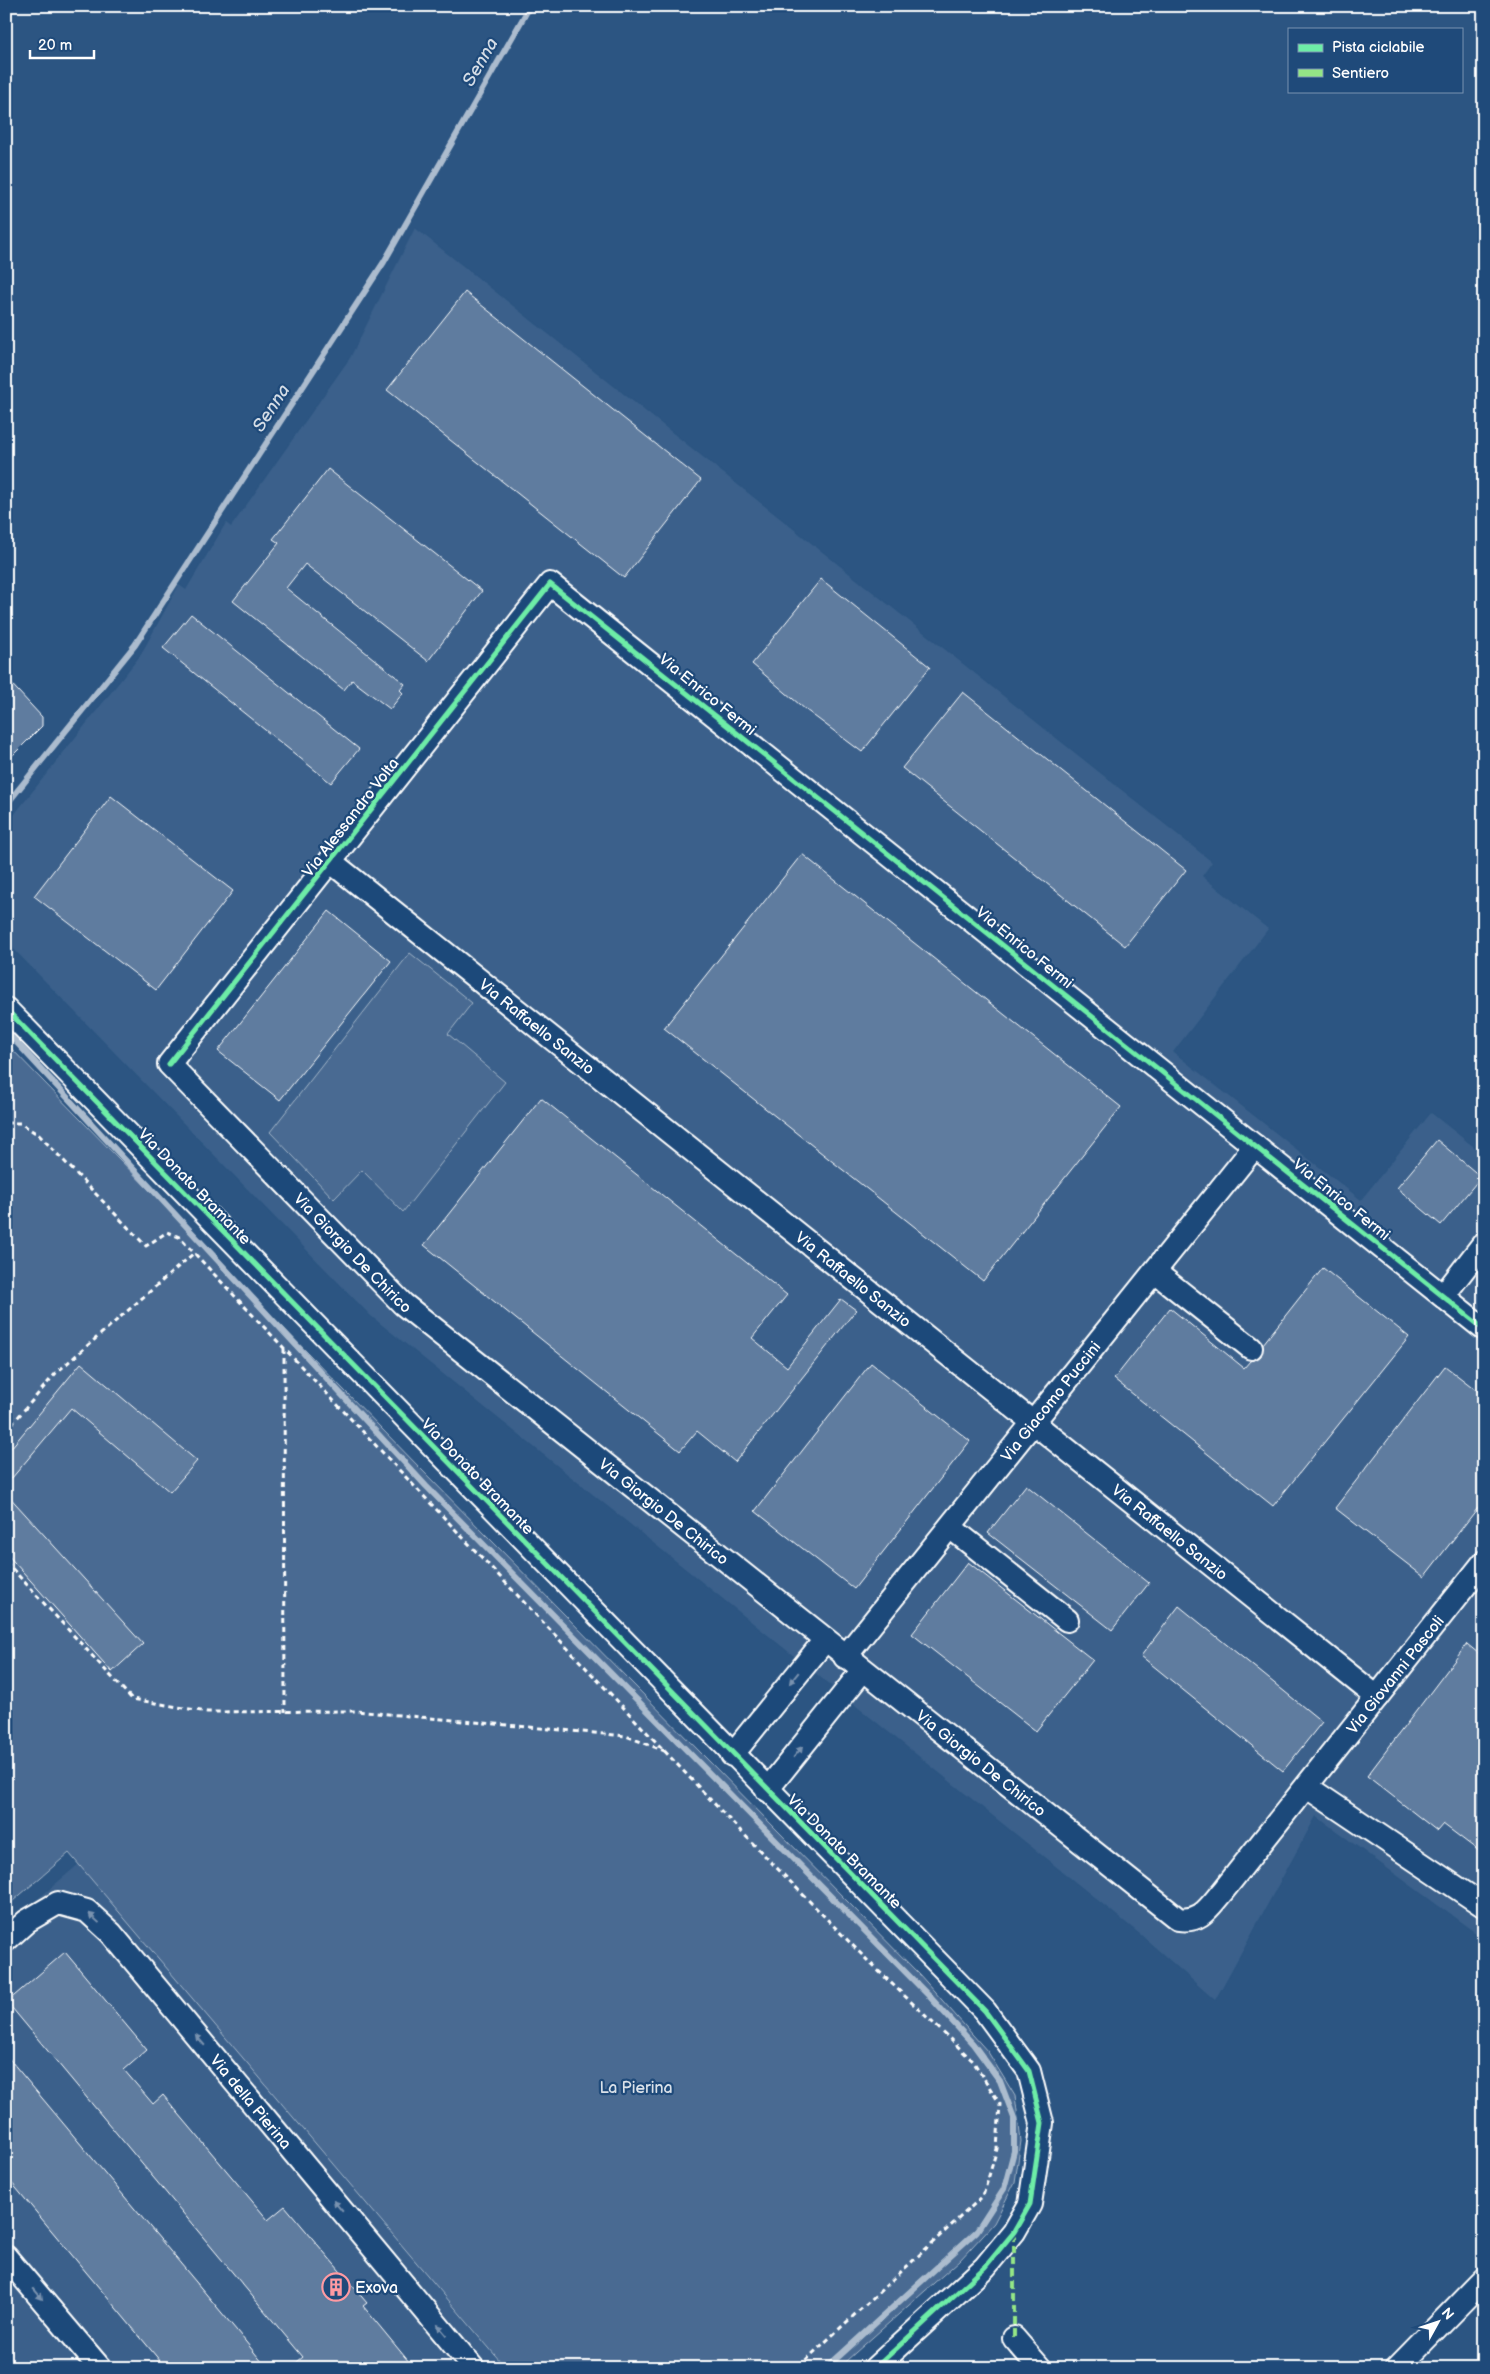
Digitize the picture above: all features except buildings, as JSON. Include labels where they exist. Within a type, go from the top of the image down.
[{"type":"street","name":"Via Alessandro Volta","points":[[169,1064],[550,584]]},
{"type":"street","name":"Via Enrico Fermi","points":[[550,584],[1484,1328]]},
{"type":"street","name":"Via Raffaello Sanzio","points":[[330,861],[1377,1697]]},
{"type":"street","name":"Via Donato Bramante","points":[[6,1009],[732,1755],[985,2011],[1029,2071],[1042,2123],[1030,2204],[1014,2232],[984,2267],[876,2368]]},
{"type":"street","name":"Via Giorgio De Chirico","points":[[169,1064],[403,1304],[854,1664],[1178,1919],[1190,1921]]},
{"type":"street","name":"Via Giacomo Puccini","points":[[767,1790],[950,1527],[1255,1146]]},
{"type":"street","points":[[1443,1296],[1484,1243]]},
{"type":"street","points":[[1155,1272],[1251,1348]]},
{"type":"street","points":[[950,1527],[1067,1620]]},
{"type":"street","name":"Via Giovanni Pascoli","points":[[1190,1921],[1201,1915],[1223,1891],[1484,1562]]},
{"type":"street","points":[[732,1755],[825,1640]]},
{"type":"street","points":[[1307,1786],[1484,1906]]},
{"type":"street","name":"Via della Pierina","points":[[6,1940],[27,1921],[58,1903],[87,1911],[111,1933],[473,2368]]},
{"type":"street","points":[[6,2257],[100,2368]]},
{"type":"street","points":[[1397,2368],[1484,2279]]},
{"type":"street","points":[[1014,2338],[1040,2368]]},
{"type":"path","points":[[6,1122],[20,1124],[39,1135],[146,1246],[167,1232],[179,1237],[665,1751],[868,1961],[973,2061],[1000,2104],[997,2149],[982,2196],[797,2368]]},
{"type":"path","points":[[6,1431],[56,1373],[194,1253]]},
{"type":"path","points":[[284,1348],[285,1712]]},
{"type":"path","points":[[6,1562],[132,1700],[208,1712],[355,1711],[626,1736],[665,1751]]},
{"type":"shaded area","points":[[415,228],[1212,862],[1202,876],[1268,929],[1173,1052],[1361,1200],[1431,1113],[1484,1155],[1484,1939],[1316,1816],[1215,2000],[1140,1934],[371,1316],[6,941],[6,825],[140,656],[179,585],[186,590],[226,523],[231,527],[350,358]]},
{"type":"shaded area","points":[[79,1864],[505,2368],[6,2368],[6,1926]]},
{"type":"green space","points":[[410,953],[472,1003],[448,1034],[505,1082],[403,1212],[362,1170],[334,1199],[270,1132]]},
{"type":"green space","name":"La Pierina","points":[[6,1043],[420,1468],[919,1974],[988,2052],[1015,2096],[1021,2141],[1015,2182],[994,2223],[960,2260],[838,2368],[506,2368],[69,1853],[6,1907]]},
{"type":"waterway","name":"Senna","points":[[6,805],[135,645],[384,262],[530,6]]},
{"type":"waterway","points":[[6,1031],[426,1486],[930,1997],[973,2044],[1000,2081],[1014,2118],[1014,2151],[1004,2189],[977,2231],[826,2368]]},
{"type":"marked path","points":[[1014,2233],[1014,2338]]},
{"type":"cycle path","points":[[169,1064],[550,584],[1484,1329]]},
{"type":"cycle path","points":[[6,1009],[985,2011],[1029,2071],[1042,2123],[1030,2204],[1014,2232],[985,2267],[875,2368]]},
{"type":"place","name":"Exova","points":[[336,2287]]}]
